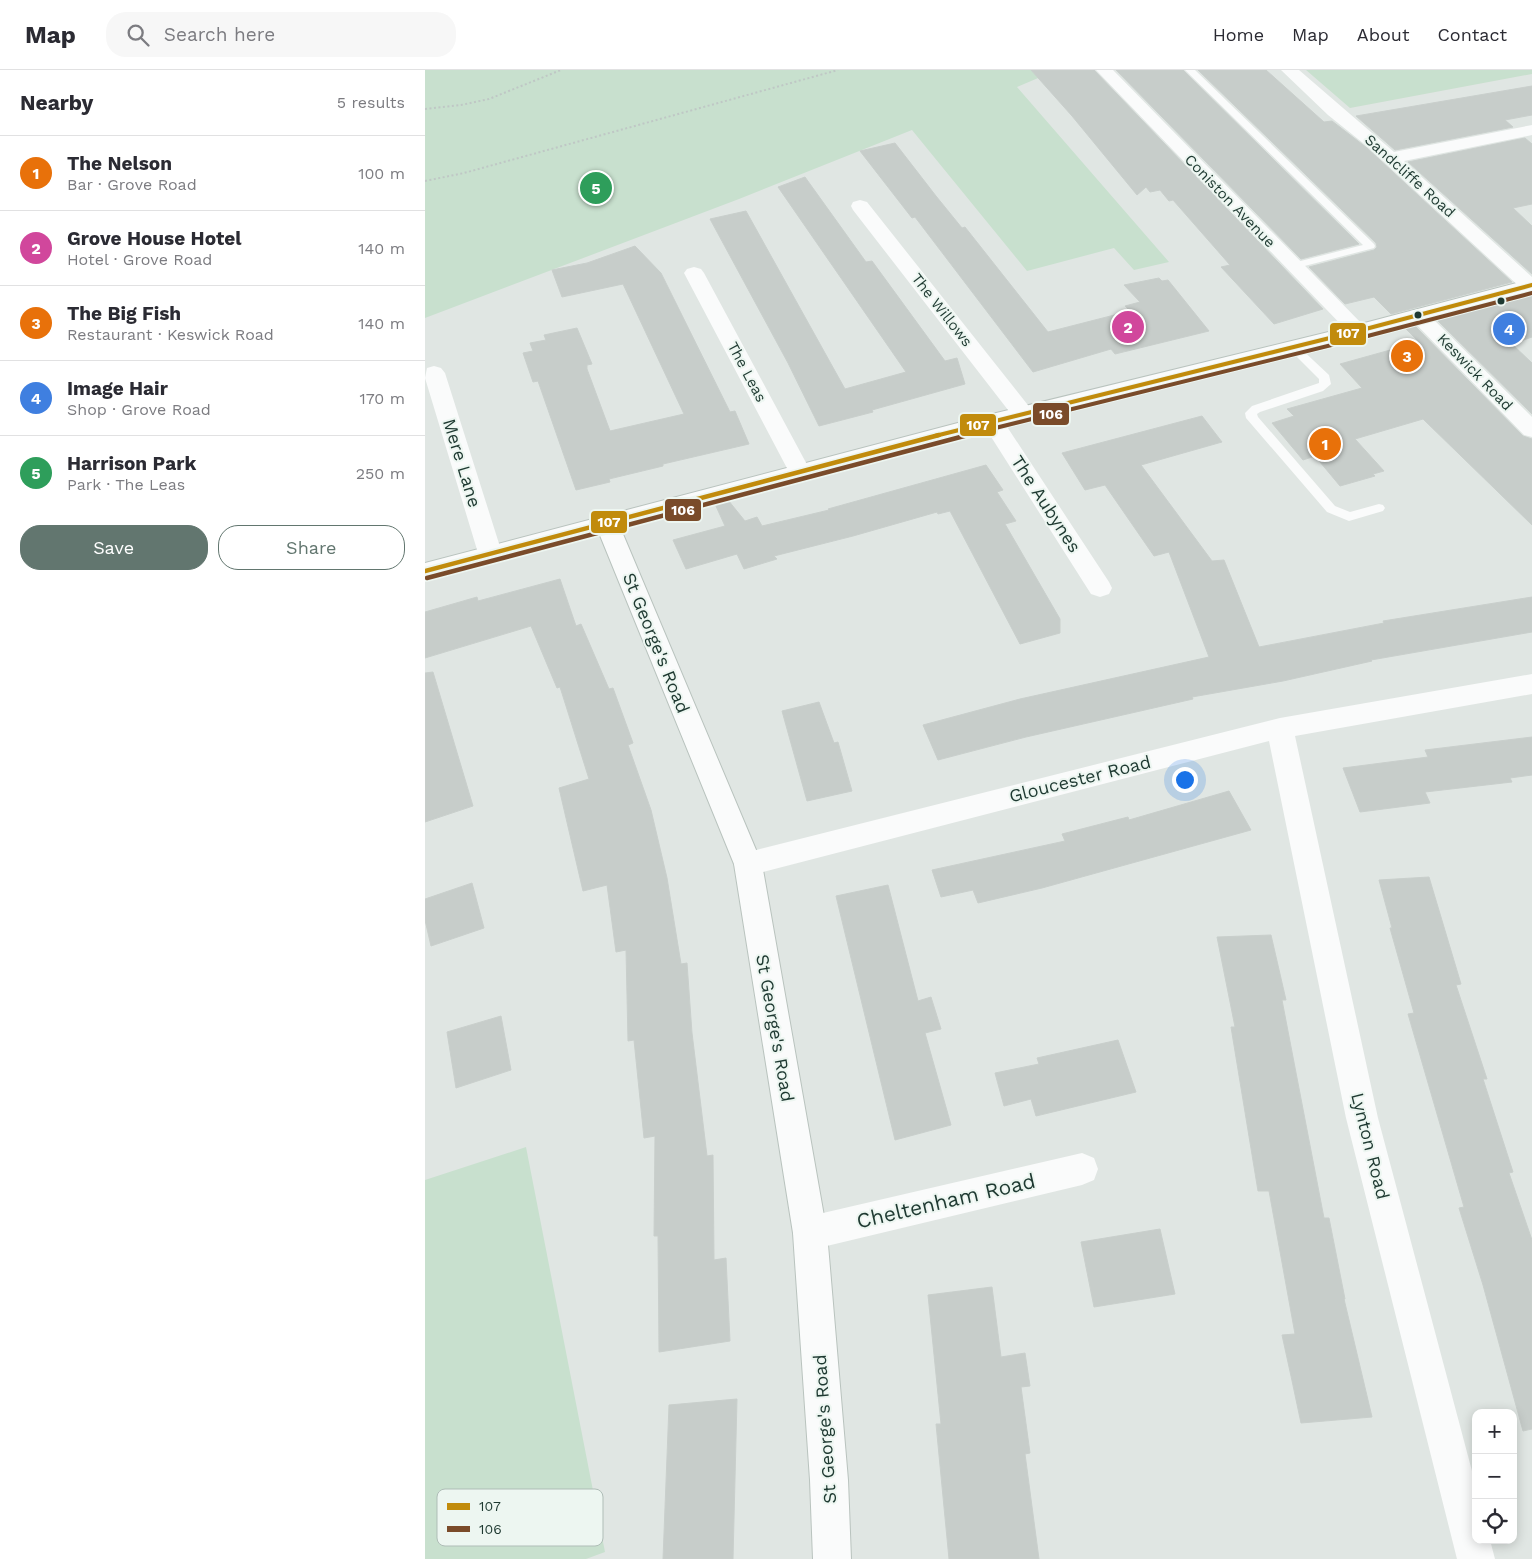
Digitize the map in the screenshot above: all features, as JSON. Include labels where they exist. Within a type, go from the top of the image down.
[{"type":"street","name":"Coniston Avenue","points":[[1103,70],[1358,331]]},
{"type":"street","name":"Sandcliffe Road","points":[[1289,70],[1391,158],[1531,285]]},
{"type":"street","points":[[1391,158],[1532,130]]},
{"type":"street","name":"The Willows","points":[[860,206],[1023,414]]},
{"type":"street","name":"The Leas","points":[[694,273],[800,472]]},
{"type":"street","points":[[425,571],[992,421],[1358,331],[1531,285]]},
{"type":"street","name":"Keswick Road","points":[[1419,315],[1532,430]]},
{"type":"street","name":"Mere Lane","points":[[434,372],[491,553]]},
{"type":"street","name":"The Aubynes","points":[[992,421],[1100,588]]},
{"type":"street","name":"St George's Road","points":[[607,523],[748,864],[810,1233],[829,1480],[832,1559]]},
{"type":"street","name":"Gloucester Road","points":[[748,864],[1280,728],[1532,684]]},
{"type":"street","name":"Lynton Road","points":[[1280,728],[1362,1118],[1476,1559]]},
{"type":"street","name":"Cheltenham Road","points":[[810,1233],[1082,1170]]},
{"type":"lane","points":[[1190,70],[1370,246],[1293,266]]},
{"type":"lane","points":[[1293,347],[1325,378],[1325,384],[1319,388],[1256,409],[1251,413],[1252,418],[1331,509],[1349,517],[1379,508]]},
{"type":"path","points":[[425,110],[453,106],[495,96],[537,77],[561,70]]},
{"type":"path","points":[[425,182],[464,173],[838,70]]},
{"type":"green space","points":[[425,70],[1057,70],[1017,87],[1169,262],[1134,270],[1114,248],[1027,271],[912,130],[739,199],[425,318]]},
{"type":"green space","points":[[1306,70],[1532,70],[1532,74],[1350,108]]},
{"type":"green space","points":[[526,1147],[593,1489],[437,1489],[437,1546],[603,1546],[603,1542],[605,1552],[586,1559],[425,1559],[425,1180]]},
{"type":"building","points":[[1031,70],[1094,70],[1323,309],[1274,324],[1221,267],[1230,265],[1173,200],[1169,201],[1160,190],[1150,192],[1146,187],[1137,195],[1072,116]]},
{"type":"building","points":[[1116,70],[1183,70],[1359,244],[1301,259]]},
{"type":"building","points":[[1198,70],[1266,70],[1324,122],[1332,121],[1367,148],[1512,282],[1391,314],[1374,297],[1345,304],[1309,267],[1374,250],[1377,247],[1376,243]]},
{"type":"building","points":[[1532,86],[1532,115],[1505,120],[1513,127],[1395,150],[1356,116]]},
{"type":"building","points":[[1525,138],[1532,144],[1532,204],[1513,208],[1532,226],[1532,274],[1408,162]]},
{"type":"building","points":[[895,143],[962,228],[965,227],[1048,332],[1130,311],[1125,306],[1140,302],[1124,285],[1159,278],[1162,281],[1168,280],[1209,331],[1115,354],[1111,349],[1033,372],[915,217],[912,218],[860,151]]},
{"type":"building","points":[[805,177],[866,262],[872,261],[945,361],[957,358],[965,384],[819,426],[788,363],[710,219],[746,211],[845,389],[906,372],[778,187]]},
{"type":"building","points":[[635,246],[661,273],[730,412],[735,411],[749,444],[663,464],[663,466],[609,479],[610,482],[576,490],[538,381],[533,382],[523,353],[533,351],[530,343],[546,340],[544,335],[577,328],[592,364],[587,365],[587,369],[610,431],[684,414],[623,284],[562,297],[552,270],[587,263]]},
{"type":"building","points":[[1532,293],[1532,337],[1512,344],[1532,363],[1532,414],[1435,318]]},
{"type":"building","points":[[1413,324],[1523,436],[1532,439],[1532,525],[1423,419],[1355,439],[1384,471],[1373,474],[1375,476],[1340,486],[1315,456],[1303,460],[1272,423],[1294,416],[1287,409],[1362,388],[1340,364],[1419,342],[1404,327]]},
{"type":"building","points":[[1202,416],[1222,442],[1141,465],[1212,561],[1224,560],[1259,647],[1384,623],[1383,621],[1532,597],[1532,632],[1371,660],[1283,681],[1192,697],[1193,699],[1026,737],[938,760],[923,725],[1020,699],[1209,657],[1169,552],[1154,556],[1105,485],[1085,490],[1062,453]]},
{"type":"building","points":[[986,465],[1003,490],[997,492],[1016,521],[1005,524],[1060,619],[1060,633],[1020,644],[950,511],[938,514],[937,512],[774,556],[777,559],[744,569],[737,554],[686,569],[673,540],[725,526],[715,504],[728,500],[745,521],[757,517],[762,526],[829,510]]},
{"type":"building","points":[[560,579],[576,626],[581,624],[609,689],[613,688],[633,743],[628,745],[651,810],[667,878],[681,964],[687,963],[692,1033],[707,1156],[713,1155],[714,1260],[726,1258],[730,1341],[659,1352],[658,1236],[654,1236],[655,1136],[644,1138],[634,1040],[628,1041],[626,950],[616,952],[607,885],[583,891],[559,788],[589,779],[560,687],[557,688],[531,626],[425,658],[425,612],[477,597],[478,601]]},
{"type":"building","points":[[433,672],[473,806],[425,822],[425,673]]},
{"type":"building","points":[[819,702],[834,743],[838,742],[852,791],[807,801],[782,711]]},
{"type":"building","points":[[1532,737],[1532,775],[1510,778],[1512,782],[1425,792],[1430,803],[1360,812],[1343,768],[1428,757],[1425,750]]},
{"type":"building","points":[[1229,791],[1251,830],[1042,888],[978,903],[973,890],[941,897],[932,870],[1065,841],[1062,834],[1128,817],[1129,820]]},
{"type":"building","points":[[1429,877],[1461,984],[1456,985],[1487,1079],[1483,1079],[1513,1172],[1509,1173],[1532,1240],[1532,1429],[1523,1431],[1483,1285],[1459,1208],[1464,1207],[1408,1014],[1414,1013],[1390,928],[1392,928],[1379,880]]},
{"type":"building","points":[[472,883],[484,928],[431,946],[425,920],[425,899]]},
{"type":"building","points":[[888,885],[918,1001],[931,997],[941,1029],[925,1033],[951,1125],[895,1140],[836,896]]},
{"type":"building","points":[[1271,935],[1286,1000],[1282,1000],[1324,1218],[1329,1218],[1344,1299],[1372,1417],[1301,1423],[1282,1335],[1295,1334],[1269,1191],[1258,1191],[1231,1027],[1235,1027],[1217,937]]},
{"type":"building","points":[[501,1016],[511,1070],[456,1088],[447,1032]]},
{"type":"building","points":[[1118,1040],[1136,1092],[1036,1116],[1031,1099],[1004,1106],[995,1073],[1039,1064],[1037,1058]]},
{"type":"building","points":[[1160,1229],[1175,1294],[1094,1307],[1081,1242]]},
{"type":"building","points":[[992,1287],[1001,1357],[1025,1353],[1030,1386],[1021,1387],[1030,1453],[1025,1454],[1039,1559],[949,1559],[936,1424],[941,1424],[928,1295]]},
{"type":"building","points":[[737,1399],[733,1559],[663,1559],[669,1405]]},
{"type":"transit line","name":"107","points":[[425,571],[992,421],[1358,331],[1532,285]]},
{"type":"transit line","name":"106","points":[[427,578],[994,428],[1360,338],[1532,293]]},
{"type":"place","name":"Harrison Park","points":[[596,188]]},
{"type":"place","name":"Grove House Hotel","points":[[1128,327]]},
{"type":"place","name":"Image Hair","points":[[1509,329]]},
{"type":"place","name":"The Big Fish","points":[[1407,356]]},
{"type":"place","name":"The Nelson","points":[[1325,444]]}]
